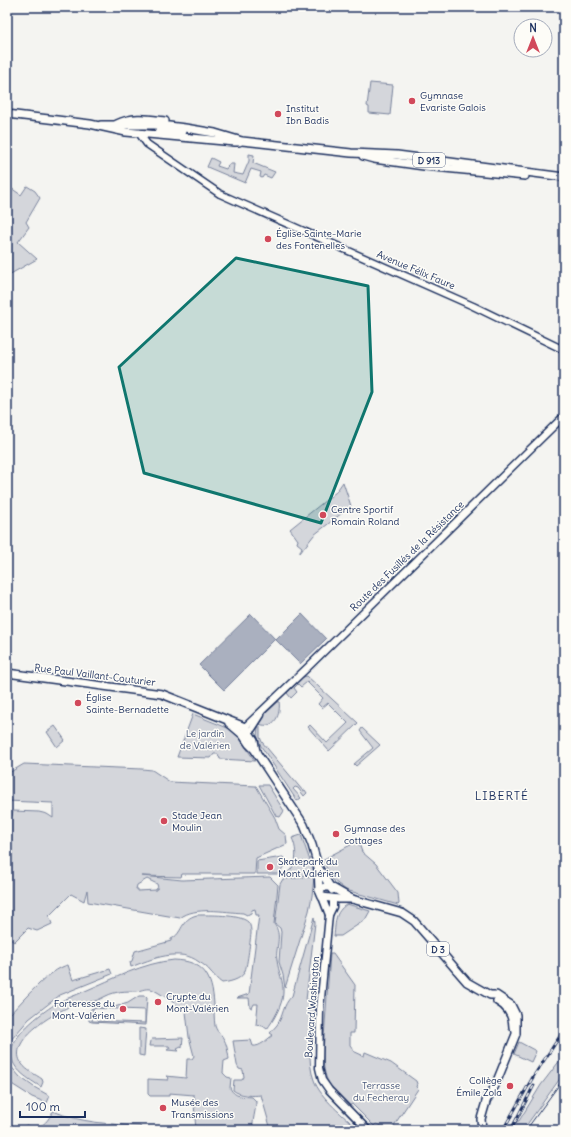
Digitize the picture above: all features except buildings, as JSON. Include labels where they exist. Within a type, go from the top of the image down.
[{"type":"main road","name":"D 913","points":[[7,114],[101,125],[139,133],[235,142],[242,141]]},
{"type":"main road","name":"D 913","points":[[101,125],[114,124],[128,119],[138,122],[215,133],[242,141],[351,153],[374,159],[424,166],[523,176],[564,177]]},
{"type":"main road","name":"D 913","points":[[138,122],[195,126],[208,128],[215,133]]},
{"type":"main road","points":[[138,122],[139,133],[152,130],[181,131],[185,128]]},
{"type":"main road","name":"Rue Paul Vaillant-Couturier","points":[[7,673],[162,694],[224,719],[245,731],[249,744],[256,752],[304,825],[318,866]]},
{"type":"main road","points":[[318,866],[331,887],[333,898],[322,897],[319,890],[318,866]]},
{"type":"main road","points":[[319,890],[325,887],[331,887]]},
{"type":"main road","name":"D 3","points":[[331,887],[352,898],[402,913],[410,918],[465,980],[505,1005],[510,1012],[513,1022],[512,1030],[481,1119],[482,1130]]},
{"type":"main road","name":"D 3","points":[[333,898],[352,898]]},
{"type":"street","name":"Avenue Félix Faure","points":[[139,133],[147,144],[220,194],[473,306],[564,350]]},
{"type":"street","name":"Route des Fusillés de la Résistance","points":[[245,731],[252,729],[264,710],[564,416]]},
{"type":"street","name":"Boulevard Washington","points":[[322,897],[329,915]]},
{"type":"street","name":"Boulevard Washington","points":[[333,898],[333,907],[329,915],[320,1009],[319,1068],[322,1080],[329,1090],[368,1130]]},
{"type":"highlighted area","points":[[236,258],[368,286],[372,392],[321,523],[144,473],[119,367]]},
{"type":"green space","points":[[370,83],[393,85],[390,115],[369,113],[369,107],[367,106]]},
{"type":"green space","points":[[249,154],[254,155],[253,163],[275,172],[271,178],[264,175],[262,178],[260,177],[261,172],[251,169],[245,183],[207,167],[211,158],[219,162],[217,166],[226,169],[229,164],[234,164],[233,173],[243,175],[249,161]]},
{"type":"green space","points":[[27,186],[35,191],[40,198],[26,222],[29,227],[18,242],[37,259],[7,276],[7,193],[11,188],[21,195]]},
{"type":"green space","name":"Centre Sportif Romain Roland","points":[[343,482],[351,506],[314,535],[300,553],[302,547],[297,543],[298,540],[290,529],[336,492]]},
{"type":"green space","points":[[307,676],[358,723],[329,751],[308,727],[310,725],[327,743],[348,723],[328,703],[322,708],[318,704],[323,698],[307,682],[301,687],[298,684],[294,688],[297,692],[291,698],[287,693],[303,677]]},
{"type":"green space","points":[[279,701],[279,711],[276,720],[269,725],[259,724],[266,713]]},
{"type":"green space","name":"Le jardin de Valérien","points":[[193,714],[235,731],[255,761],[220,759],[218,754],[214,754],[211,758],[177,757]]},
{"type":"green space","points":[[55,726],[65,740],[57,747],[47,732]]},
{"type":"green space","points":[[258,727],[260,727],[260,737],[262,742],[303,791],[305,790],[307,793],[304,796],[298,788],[295,787],[293,789],[301,798],[297,801],[261,746],[257,736]]},
{"type":"green space","points":[[362,728],[380,745],[356,766],[354,764],[373,748],[360,731]]},
{"type":"green space","points":[[24,764],[142,769],[152,770],[170,782],[256,786],[275,818],[279,829],[286,835],[287,844],[256,858],[255,874],[182,874],[181,877],[142,876],[182,880],[270,877],[278,885],[274,924],[278,933],[277,960],[283,985],[283,997],[275,1017],[267,1029],[263,1026],[256,1025],[258,1004],[254,1004],[252,1008],[250,1007],[249,998],[237,998],[249,994],[259,915],[256,915],[255,909],[247,915],[243,913],[202,911],[186,914],[180,918],[88,902],[87,890],[84,901],[71,894],[49,916],[52,924],[37,931],[28,928],[14,942],[10,939],[7,943],[7,819],[12,816],[13,811],[39,812],[47,814],[53,818],[53,803],[7,801],[7,774]],"holes":[[[147,879],[157,884],[158,888],[156,890],[138,891],[138,889],[136,889],[137,885]]]},
{"type":"green space","points":[[259,785],[268,785],[284,811],[280,817],[276,816]]},
{"type":"green space","points":[[301,835],[315,875],[282,877],[282,875],[287,873],[294,865],[296,854],[292,838]]},
{"type":"green space","points":[[358,841],[362,852],[376,864],[398,893],[398,905],[346,890],[334,881],[327,870],[324,859]]},
{"type":"green space","name":"Skatepark du Mont Valérien","points":[[283,857],[286,862],[279,874],[257,874],[257,861]]},
{"type":"green space","points":[[314,877],[309,911],[285,988],[279,962],[281,932],[280,928],[275,924],[280,884],[283,879]]},
{"type":"green space","points":[[347,904],[370,911],[365,920],[341,936],[334,936],[338,914]]},
{"type":"green space","points":[[197,915],[231,916],[244,919],[249,923],[251,934],[247,961],[244,973],[240,977],[222,983],[204,965],[183,955],[156,958],[131,967],[130,962],[132,961],[135,951],[171,941],[171,939],[178,934],[187,920]]},
{"type":"green space","points":[[314,917],[315,923],[306,1000],[314,1000],[316,1002],[315,1019],[312,1019],[310,1042],[312,1073],[317,1087],[322,1094],[359,1130],[271,1130],[261,1095],[243,1094],[233,1090],[234,1080],[242,1080],[244,1077],[243,1070],[239,1069],[237,1065],[233,1041],[251,1040],[253,1046],[256,1046],[263,1043],[273,1035],[270,1033],[279,1021],[286,1003],[292,996]]},
{"type":"green space","name":"Terrasse du Fecheray","points":[[330,954],[333,954],[355,985],[354,1033],[350,1033],[350,1045],[353,1051],[364,1056],[365,1052],[391,1063],[416,1081],[416,1087],[418,1089],[391,1130],[376,1124],[374,1126],[352,1104],[349,1106],[332,1088],[326,1077],[323,1052]]},
{"type":"green space","points":[[174,960],[193,963],[204,972],[208,978],[213,994],[215,1026],[225,1043],[229,1059],[224,1061],[223,1073],[227,1077],[231,1078],[230,1088],[234,1093],[240,1096],[252,1097],[256,1101],[253,1130],[196,1130],[194,1095],[169,1093],[169,1096],[150,1096],[148,1094],[148,1079],[168,1080],[169,1078],[166,1076],[186,1078],[187,1059],[192,1059],[194,1056],[189,1037],[186,1012],[169,999],[151,989],[117,992],[98,1000],[74,1005],[44,1021],[34,1029],[20,1046],[19,1055],[22,1064],[29,1071],[42,1079],[43,1082],[41,1087],[22,1074],[14,1065],[11,1054],[15,1040],[27,1026],[54,1005],[128,972],[151,964]]},
{"type":"green space","points":[[68,965],[73,980],[110,969],[112,974],[60,995],[29,1019],[10,1041],[7,1053],[7,1017],[44,979]]},
{"type":"green space","points":[[139,996],[145,996],[147,998],[145,1025],[89,1021],[89,1011],[92,1008],[93,1008],[111,1008],[128,1003]],"holes":[[[93,1008],[145,1010],[145,1023],[92,1021]]]},
{"type":"green space","points":[[139,1028],[146,1029],[144,1056],[139,1055]]},
{"type":"green space","points":[[183,1038],[182,1048],[177,1049],[179,1051],[167,1050],[170,1048],[169,1046],[149,1046],[152,1039]]},
{"type":"green space","points":[[519,1042],[536,1051],[531,1062],[514,1054]]},
{"type":"green space","points":[[7,1053],[9,1064],[20,1077],[48,1095],[49,1098],[47,1103],[32,1097],[7,1081]]},
{"type":"green space","points":[[564,1055],[564,1073],[523,1130],[513,1130],[517,1121],[519,1121],[541,1085]]},
{"type":"green space","points":[[53,1111],[74,1118],[107,1124],[140,1126],[142,1130],[22,1130],[26,1125],[35,1127],[42,1125],[46,1122]]},
{"type":"water","points":[[251,614],[275,639],[224,690],[199,665]]},
{"type":"water","points":[[302,614],[326,639],[300,664],[289,653],[289,651],[287,651],[276,640]]},
{"type":"tram line","points":[[526,1130],[564,1078]]},
{"type":"railway","points":[[503,1130],[533,1077],[564,1030]]},
{"type":"railway","points":[[511,1130],[534,1085]]},
{"type":"place","name":"Gymnase Evariste Galois","points":[[412,101]]},
{"type":"place","name":"Institut Ibn Badis","points":[[278,114]]},
{"type":"place","name":"Église Sainte-Marie des Fontenelles","points":[[268,239]]},
{"type":"place","name":"Centre Sportif Romain Roland","points":[[323,515]]},
{"type":"place","name":"Église Sainte-Bernadette","points":[[78,703]]},
{"type":"place","name":"Stade Jean Moulin","points":[[164,821]]},
{"type":"place","name":"Gymnase des cottages","points":[[336,834]]},
{"type":"place","name":"Skatepark du Mont Valérien","points":[[270,867]]},
{"type":"place","name":"Crypte du Mont-Valérien","points":[[158,1002]]},
{"type":"place","name":"Forteresse du Mont-Valérien","points":[[123,1009]]},
{"type":"place","name":"Collège Émile Zola","points":[[510,1086]]},
{"type":"place","name":"Musée des Transmissions","points":[[163,1108]]},
{"type":"district","name":"LIBERTÉ","points":[[502,795]]}]
